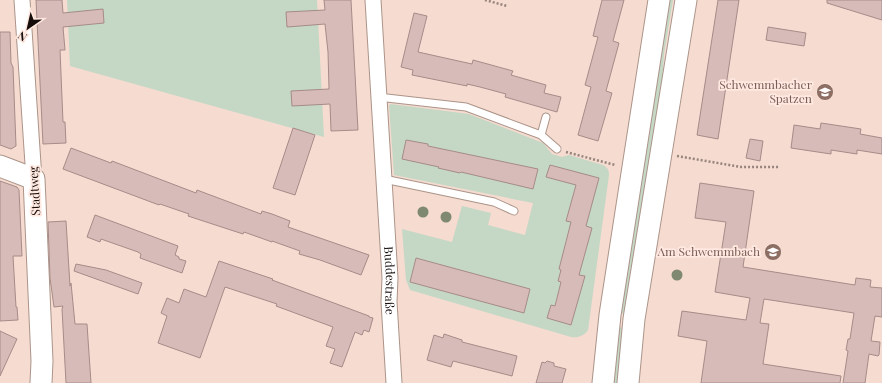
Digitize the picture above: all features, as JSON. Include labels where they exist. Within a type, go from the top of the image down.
[{"type":"main road","points":[[603,383],[610,316],[659,0]]},
{"type":"main road","points":[[628,383],[634,319],[686,0]]},
{"type":"main road","points":[[0,166],[34,179]]},
{"type":"main road","name":"Stadtweg","points":[[34,179],[42,361],[41,383]]},
{"type":"street","name":"Stadtweg","points":[[22,0],[34,179]]},
{"type":"street","name":"Buddestraße","points":[[373,0],[390,278],[389,302],[394,383]]},
{"type":"lane","points":[[378,97],[466,107],[541,135],[557,149]]},
{"type":"lane","points":[[541,135],[546,117]]},
{"type":"lane","points":[[384,179],[494,202],[514,211]]},
{"type":"path","points":[[485,0],[507,6]]},
{"type":"path","points":[[557,149],[616,165]]},
{"type":"path","points":[[674,156],[741,167],[780,167]]},
{"type":"green space","points":[[67,0],[317,0],[324,137],[70,66]]},
{"type":"green space","points":[[666,0],[673,0],[664,54],[660,114],[627,314],[620,313]]},
{"type":"green space","points":[[391,104],[469,114],[543,143],[552,154],[562,157],[569,155],[603,165],[607,168],[609,175],[588,330],[585,334],[578,337],[571,337],[410,290],[406,280],[402,229],[452,242],[462,206],[491,213],[488,225],[525,235],[533,203],[394,175],[389,105]]},
{"type":"green space","points":[[618,327],[626,328],[620,383],[613,383]]},
{"type":"building","points":[[36,0],[62,0],[63,13],[103,9],[104,23],[63,27],[65,50],[60,50],[63,122],[65,122],[66,143],[43,144]]},
{"type":"building","points":[[324,0],[351,0],[358,130],[331,131],[330,104],[292,106],[291,91],[329,89],[328,52],[325,24],[287,27],[286,12],[325,10]]},
{"type":"building","points":[[602,0],[624,0],[613,41],[619,43],[606,91],[612,93],[598,141],[578,135],[591,87],[585,85],[598,37],[593,36]]},
{"type":"building","points":[[718,0],[739,0],[718,139],[697,135]]},
{"type":"building","points":[[827,0],[882,0],[882,20],[827,3]]},
{"type":"building","points":[[414,13],[427,16],[418,52],[472,64],[473,60],[513,71],[511,75],[546,85],[544,93],[561,97],[557,112],[505,97],[506,94],[480,87],[467,84],[467,86],[412,75],[413,70],[401,67]]},
{"type":"building","points":[[768,27],[806,33],[804,46],[766,40]]},
{"type":"building","points":[[0,32],[10,32],[16,146],[11,149],[0,145]]},
{"type":"building","points":[[821,123],[861,129],[860,134],[882,138],[882,154],[857,150],[857,154],[831,150],[831,154],[791,148],[794,125],[820,129]]},
{"type":"building","points":[[293,128],[315,135],[295,195],[273,188]]},
{"type":"building","points":[[750,139],[763,141],[760,161],[746,158]]},
{"type":"building","points":[[406,140],[538,169],[533,189],[402,159]]},
{"type":"building","points":[[71,148],[111,163],[112,161],[196,193],[197,190],[261,214],[262,211],[272,214],[290,221],[288,227],[369,255],[361,275],[299,254],[300,251],[272,241],[244,232],[243,234],[188,216],[189,214],[160,204],[159,205],[63,169]]},
{"type":"building","points":[[550,165],[599,178],[586,226],[592,228],[579,275],[585,276],[571,325],[547,318],[551,305],[555,306],[561,282],[558,281],[561,270],[559,269],[571,222],[566,221],[576,185],[546,177]]},
{"type":"building","points":[[0,181],[17,187],[19,190],[22,256],[13,256],[18,320],[0,321]]},
{"type":"building","points":[[700,183],[754,191],[743,267],[855,285],[856,278],[871,280],[870,287],[882,288],[882,317],[875,316],[871,341],[880,342],[879,355],[869,354],[865,383],[843,383],[848,351],[846,350],[848,339],[850,339],[854,313],[764,299],[760,323],[769,324],[763,364],[841,376],[840,383],[701,383],[707,341],[678,336],[682,311],[746,320],[750,298],[715,292],[726,222],[695,218]]},
{"type":"building","points":[[95,215],[178,246],[175,255],[179,257],[179,259],[186,261],[182,273],[140,258],[141,254],[138,252],[101,239],[100,242],[87,237]]},
{"type":"building","points":[[66,221],[70,286],[71,283],[75,324],[87,324],[91,383],[66,383],[63,306],[54,307],[50,278],[48,222]]},
{"type":"building","points":[[416,258],[530,289],[524,313],[410,282]]},
{"type":"building","points":[[219,261],[273,279],[272,280],[369,316],[373,318],[369,332],[364,330],[362,335],[355,332],[342,367],[330,363],[335,349],[326,346],[333,327],[276,306],[277,304],[225,287],[200,358],[158,343],[167,316],[161,313],[167,298],[179,303],[184,289],[206,297]]},
{"type":"building","points":[[76,264],[106,270],[142,283],[138,294],[74,271]]},
{"type":"building","points":[[0,331],[17,339],[0,376]]},
{"type":"building","points":[[444,334],[462,340],[462,342],[517,356],[512,376],[453,361],[451,367],[427,360],[434,335],[443,338]]},
{"type":"building","points":[[547,361],[554,363],[554,366],[566,369],[562,383],[536,383],[542,362],[545,363]]},
{"type":"place","name":"Schwemmbacher Spatzen","points":[[825,92]]},
{"type":"place","name":"Am Schwemmbach","points":[[773,252]]}]
